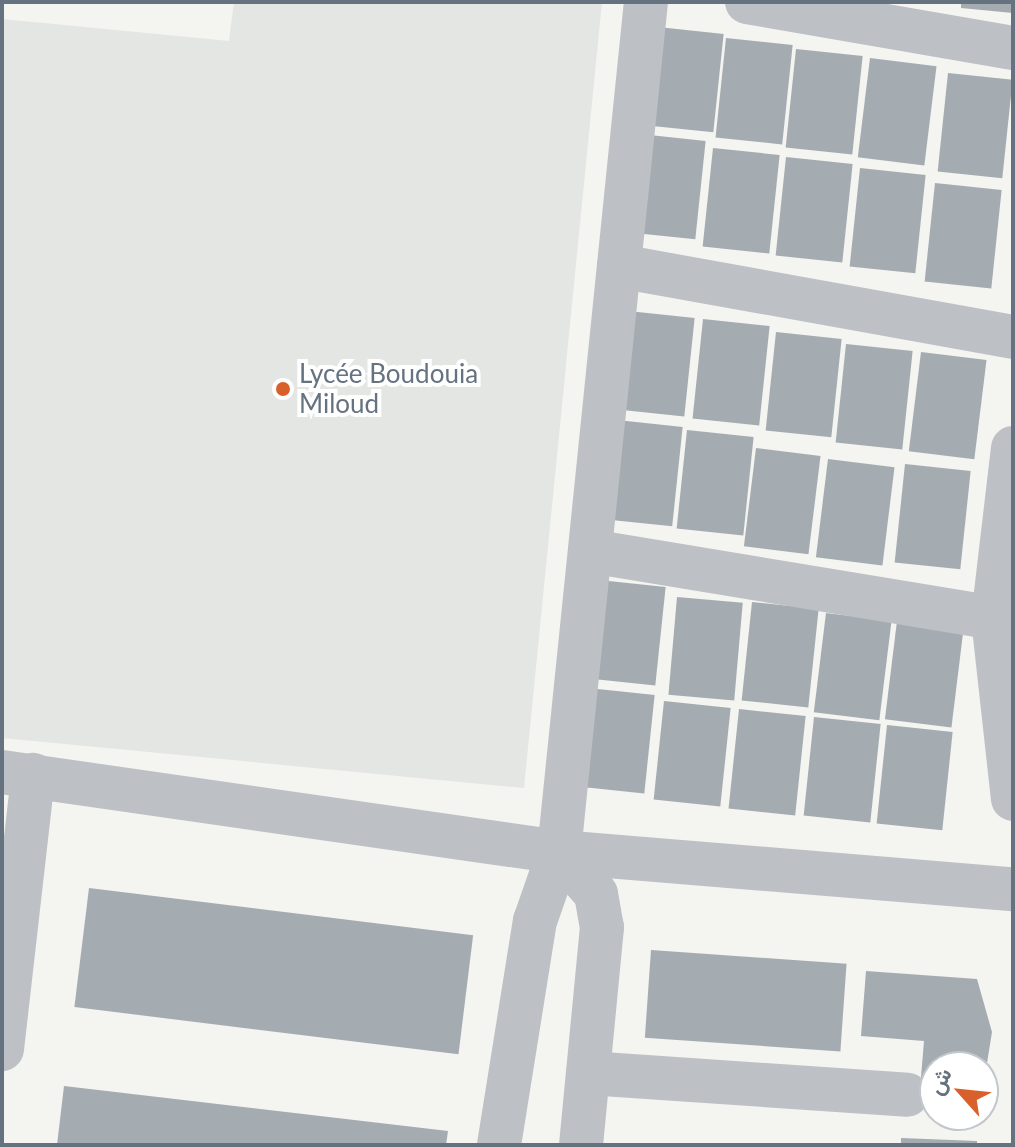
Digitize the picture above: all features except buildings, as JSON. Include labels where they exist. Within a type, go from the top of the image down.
[{"type":"street","points":[[499,1145],[535,921],[559,852],[646,2]]},
{"type":"street","points":[[747,2],[1013,48]]},
{"type":"street","points":[[619,266],[1013,337]]},
{"type":"street","points":[[1013,448],[993,618],[1013,799]]},
{"type":"street","points":[[590,551],[993,618]]},
{"type":"street","points":[[2,1049],[17,774],[559,852],[1013,889]]},
{"type":"street","points":[[559,852],[596,894],[600,910],[581,1145]]},
{"type":"street","points":[[588,1073],[907,1095]]},
{"type":"shaded area","name":"Lycée Boudouia Miloud","points":[[234,2],[602,2],[524,788],[2,738],[2,19],[229,41]]},
{"type":"place","name":"Lycée Boudouia Miloud","points":[[283,389]]}]
